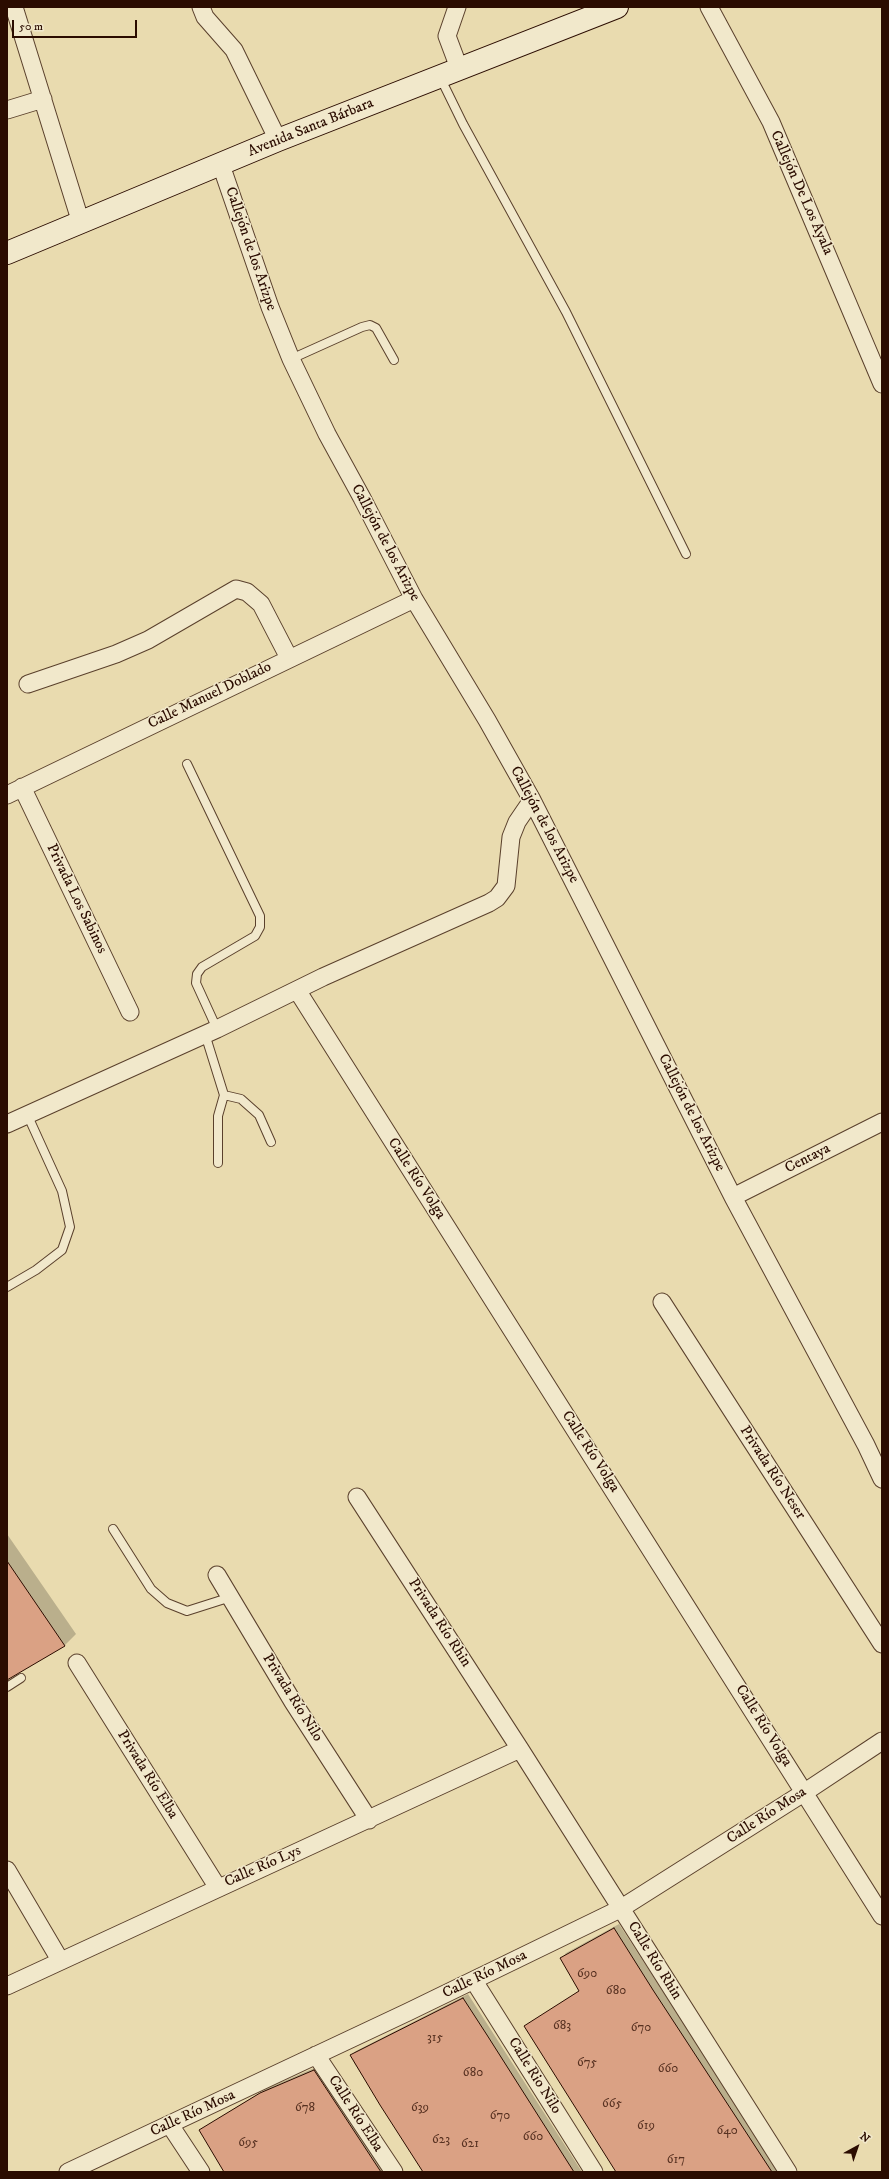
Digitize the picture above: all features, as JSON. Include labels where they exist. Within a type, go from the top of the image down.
[{"type":"street","points":[[14,7],[81,223]]},
{"type":"street","points":[[201,7],[205,17],[234,50],[278,140]]},
{"type":"street","points":[[457,7],[447,36],[459,68]]},
{"type":"street","name":"Avenida Santa Bárbara","points":[[7,254],[278,140],[617,7]]},
{"type":"street","name":"Callejón De Los Ayala","points":[[709,7],[770,122],[882,384]]},
{"type":"street","points":[[7,110],[43,99]]},
{"type":"street","name":"Callejón de los Arizpe","points":[[221,165],[270,307],[291,359],[327,434],[414,599],[487,720],[532,800],[733,1197],[866,1445],[882,1479]]},
{"type":"street","points":[[28,684],[116,654],[148,640],[236,589],[247,592],[261,604],[290,658]]},
{"type":"street","name":"Calle Manuel Doblado","points":[[14,791],[414,599]]},
{"type":"street","name":"Privada Los Sabinos","points":[[14,791],[130,1012]]},
{"type":"street","points":[[7,1124],[211,1032],[297,990],[489,903],[497,898],[506,886],[511,837],[517,822],[532,800]]},
{"type":"street","name":"Calle Río Volga","points":[[297,990],[882,1916]]},
{"type":"street","name":"Centaya","points":[[733,1197],[882,1122]]},
{"type":"street","name":"Privada Río Neser","points":[[662,1302],[882,1644]]},
{"type":"street","name":"Privada Río Rhin","points":[[357,1497],[520,1750]]},
{"type":"street","name":"Privada Río Nilo","points":[[218,1574],[294,1702],[369,1820]]},
{"type":"street","name":"Privada Río Elba","points":[[77,1663],[218,1888]]},
{"type":"street","name":"Calle Río Mosa","points":[[68,2172],[474,1981],[620,1909],[805,1792],[882,1741]]},
{"type":"street","name":"Calle Río Lys","points":[[7,1986],[60,1960],[520,1750]]},
{"type":"street","name":"Calle Río Rhin","points":[[520,1750],[788,2172]]},
{"type":"street","points":[[7,1870],[60,1960]]},
{"type":"street","name":"Calle Rio Nilo","points":[[474,1981],[594,2172]]},
{"type":"street","name":"Calle Río Elba","points":[[316,2055],[394,2172]]},
{"type":"street","points":[[170,2125],[201,2172]]},
{"type":"lane","points":[[440,76],[463,124],[566,312],[686,554]]},
{"type":"lane","points":[[291,359],[370,325],[376,328],[394,360]]},
{"type":"lane","points":[[187,764],[260,916],[260,927],[255,936],[202,967],[197,974],[196,983],[211,1032],[224,1095],[218,1116],[218,1163]]},
{"type":"lane","points":[[224,1095],[241,1099],[259,1114],[271,1142]]},
{"type":"lane","points":[[7,1287],[36,1270],[62,1250],[70,1226],[62,1191],[28,1114]]},
{"type":"lane","points":[[112,1529],[151,1589],[167,1604],[187,1611],[231,1597]]},
{"type":"lane","points":[[7,1687],[21,1678]]},
{"type":"building","points":[[7,1561],[65,1646],[7,1680]]},
{"type":"building","points":[[614,1928],[772,2172],[616,2172],[524,2026],[579,1991],[560,1958]]},
{"type":"building","points":[[463,1998],[574,2172],[423,2172],[380,2105],[350,2055]]},
{"type":"building","points":[[314,2070],[381,2172],[224,2172],[199,2130],[260,2093]]}]
